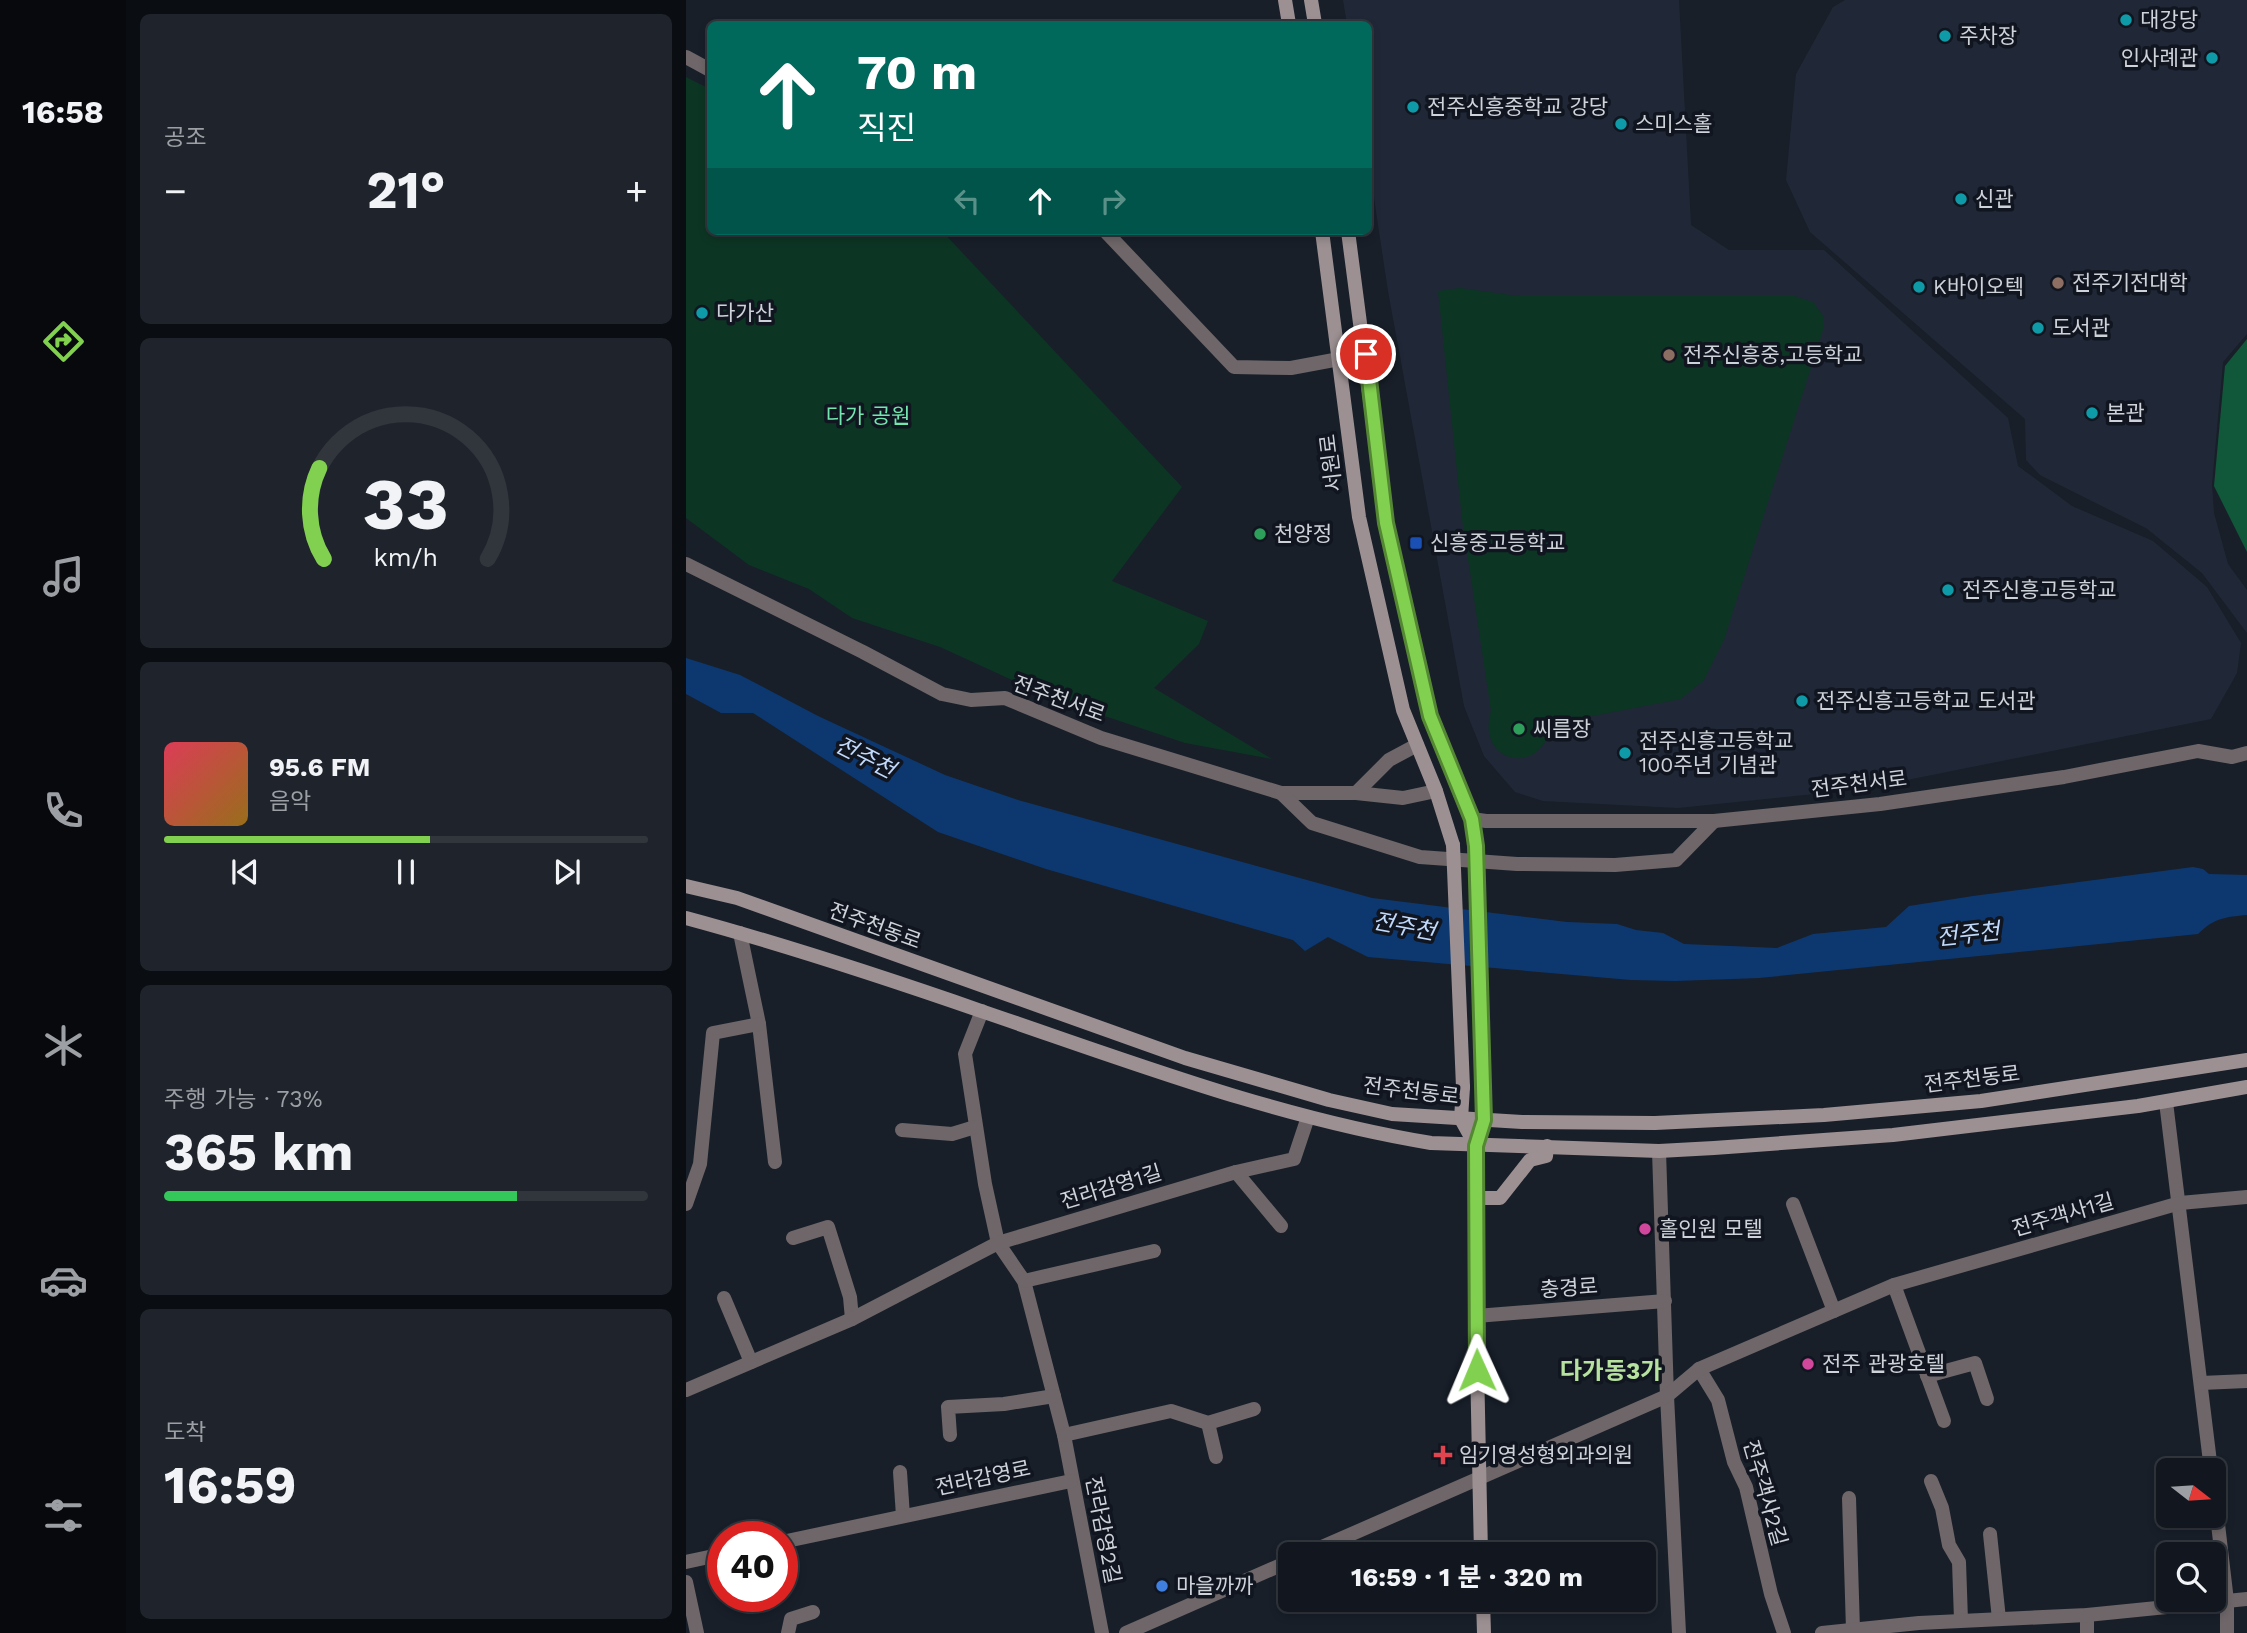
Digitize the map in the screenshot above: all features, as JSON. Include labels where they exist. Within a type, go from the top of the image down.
[{"type":"street","points":[[1285,0],[1288,21]]},
{"type":"street","points":[[1311,0],[1314,21]]},
{"type":"street","points":[[686,57],[707,68]]},
{"type":"street","points":[[1109,235],[1234,367],[1291,368],[1366,354]]},
{"type":"street","name":"서원로","points":[[1323,235],[1359,517],[1403,710],[1436,791],[1453,845],[1463,1087],[1461,1118]]},
{"type":"street","points":[[1349,235],[1386,523],[1430,716],[1472,819],[1476,846],[1484,1120],[1476,1146],[1481,1542]]},
{"type":"street","name":"전주천서로","points":[[686,564],[942,694],[971,700],[1005,698],[1101,738],[1281,793],[1356,793],[1403,798],[1436,791]]},
{"type":"street","points":[[1356,793],[1389,760],[1417,745]]},
{"type":"street","name":"전주천서로","points":[[1472,819],[1714,821],[1893,802],[2064,777],[2198,751],[2232,757],[2247,753]]},
{"type":"street","points":[[1281,793],[1312,823],[1420,857],[1517,864],[1615,865],[1676,860],[1714,821]]},
{"type":"street","name":"전주천동로","points":[[686,886],[737,898],[1185,1058],[1329,1100],[1392,1114],[1484,1120],[1655,1123],[1824,1115],[1981,1101],[2247,1060]]},
{"type":"street","name":"전주천동로","points":[[686,918],[982,1011],[1132,1064],[1308,1117],[1398,1138],[1476,1146],[1659,1151],[1893,1135],[2166,1102],[2247,1087]]},
{"type":"street","points":[[740,933],[759,1024],[775,1162]]},
{"type":"street","points":[[950,1435],[948,1407],[1004,1404],[1054,1396],[1024,1281],[999,1243],[985,1184],[965,1055],[982,1011]]},
{"type":"street","points":[[686,1204],[700,1164],[713,1033],[759,1024]]},
{"type":"street","points":[[2166,1102],[2210,1458]]},
{"type":"street","name":"전라감영1길","points":[[686,1390],[852,1319],[999,1243],[1236,1172],[1294,1158],[1308,1117]]},
{"type":"street","points":[[1461,1118],[1476,1146]]},
{"type":"street","points":[[902,1130],[952,1134],[975,1127]]},
{"type":"street","points":[[1476,1198],[1500,1198],[1530,1160],[1546,1156],[1547,1146]]},
{"type":"street","points":[[1659,1151],[1667,1396],[1679,1633]]},
{"type":"street","points":[[1236,1172],[1281,1226]]},
{"type":"street","name":"전주객사1길","points":[[1479,1479],[1667,1396],[1699,1369],[1894,1285],[2180,1203],[2247,1197]]},
{"type":"street","points":[[1793,1204],[1833,1311]]},
{"type":"street","points":[[793,1238],[828,1227],[850,1297],[852,1319]]},
{"type":"street","points":[[1024,1281],[1154,1251]]},
{"type":"street","points":[[1894,1285],[1944,1421]]},
{"type":"street","points":[[724,1298],[751,1362]]},
{"type":"street","name":"충경로","points":[[1476,1316],[1665,1301]]},
{"type":"street","points":[[1927,1376],[1975,1363],[1987,1399]]},
{"type":"street","name":"전주객사2길","points":[[1699,1369],[1718,1400],[1734,1462],[1746,1487],[1771,1594],[1784,1633]]},
{"type":"street","points":[[2201,1383],[2247,1381]]},
{"type":"street","name":"전라감영2길","points":[[1054,1396],[1102,1633]]},
{"type":"street","points":[[1064,1435],[1171,1411],[1208,1423],[1254,1409]]},
{"type":"street","points":[[1208,1423],[1216,1457]]},
{"type":"street","points":[[900,1472],[903,1516]]},
{"type":"street","points":[[1334,1542],[1479,1479]]},
{"type":"street","points":[[1931,1481],[1942,1508],[1949,1545],[1959,1562],[1961,1620]]},
{"type":"street","name":"전라감영로","points":[[798,1539],[1071,1482]]},
{"type":"street","points":[[1849,1497],[1853,1630]]},
{"type":"street","points":[[2218,1528],[2227,1601],[2227,1633]]},
{"type":"street","points":[[1990,1534],[1999,1619]]},
{"type":"street","points":[[686,1562],[707,1557]]},
{"type":"street","points":[[1126,1633],[1278,1566]]},
{"type":"street","points":[[686,1581],[697,1633]]},
{"type":"street","points":[[1822,1633],[1919,1628],[1961,1620],[2087,1615],[2247,1599]]},
{"type":"street","points":[[788,1633],[791,1619],[813,1612]]},
{"type":"street","points":[[1483,1612],[1484,1633]]},
{"type":"street","points":[[2087,1615],[2087,1633]]},
{"type":"shaded area","name":"전주신흥중,고등학교","points":[[1343,0],[1679,0],[1691,225],[1729,250],[1824,250],[2008,418],[2018,466],[2072,506],[2153,541],[2207,587],[2241,643],[2237,673],[2211,719],[1862,789],[1678,808],[1543,801],[1515,792],[1484,756],[1464,706],[1388,291],[1372,185],[1372,21],[1346,21]]},
{"type":"shaded area","name":"전주기전대학","points":[[1845,0],[2247,0],[2247,334],[2223,362],[2212,484],[2214,513],[2228,564],[2247,590],[2247,633],[2202,573],[2146,528],[2040,475],[2026,460],[2025,419],[1810,232],[1786,180],[1796,74],[1833,7]]},
{"type":"green space","name":"다가 공원","points":[[686,77],[707,88],[707,235],[946,235],[1182,487],[1112,581],[1208,621],[1199,644],[1154,688],[1272,759],[1185,743],[1051,698],[940,647],[852,618],[809,589],[749,565],[686,518]]},
{"type":"green space","points":[[1460,288],[1518,296],[1794,296],[1813,302],[1824,317],[1824,327],[1724,640],[1704,680],[1681,699],[1551,724],[1545,741],[1536,752],[1524,758],[1512,758],[1501,753],[1492,743],[1489,729],[1491,711],[1462,519],[1438,291]]},
{"type":"green space","points":[[2247,339],[2247,552],[2214,486],[2225,366]]},
{"type":"water","name":"전주천","points":[[686,658],[740,675],[818,716],[945,775],[1018,800],[1372,898],[1567,922],[1617,924],[1636,930],[1663,933],[1684,944],[1777,948],[1813,934],[1886,927],[1909,906],[2193,867],[2203,869],[2209,874],[2247,875],[2247,915],[2220,919],[2198,934],[1759,978],[1631,980],[1368,957],[1328,937],[1305,951],[1293,940],[1046,869],[938,832],[753,713],[721,713],[686,694]]},
{"type":"place","name":"대강당","points":[[2126,20]]},
{"type":"place","name":"주차장","points":[[1945,36]]},
{"type":"place","name":"인사례관","points":[[2212,58]]},
{"type":"place","name":"전주신흥중학교 강당","points":[[1413,107]]},
{"type":"place","name":"스미스홀","points":[[1621,124]]},
{"type":"place","name":"신관","points":[[1961,199]]},
{"type":"place","name":"전주기전대학","points":[[2058,283]]},
{"type":"place","name":"K바이오텍","points":[[1919,287]]},
{"type":"place","name":"다가산","points":[[702,313]]},
{"type":"place","name":"도서관","points":[[2038,328]]},
{"type":"place","name":"전주신흥중,고등학교","points":[[1669,355]]},
{"type":"place","name":"본관","points":[[2092,413]]},
{"type":"place","name":"천양정","points":[[1260,534]]},
{"type":"place","name":"신흥중고등학교","points":[[1416,543]]},
{"type":"place","name":"전주신흥고등학교","points":[[1948,590]]},
{"type":"place","name":"전주신흥고등학교 도서관","points":[[1802,701]]},
{"type":"place","name":"씨름장","points":[[1519,729]]},
{"type":"place","name":"전주신흥고등학교 100주년 기념관","points":[[1625,753]]},
{"type":"place","name":"홀인원 모텔","points":[[1645,1229]]},
{"type":"place","name":"전주 관광호텔","points":[[1808,1364]]},
{"type":"place","name":"임기영성형외과의원","points":[[1443,1455]]},
{"type":"place","name":"마을까까","points":[[1162,1586]]},
{"type":"district","name":"다가동3가","points":[[1611,1371]]},
{"type":"route","points":[[1366,354],[1386,523],[1430,716],[1472,819],[1476,846],[1484,1120],[1476,1146],[1477,1370]]}]
